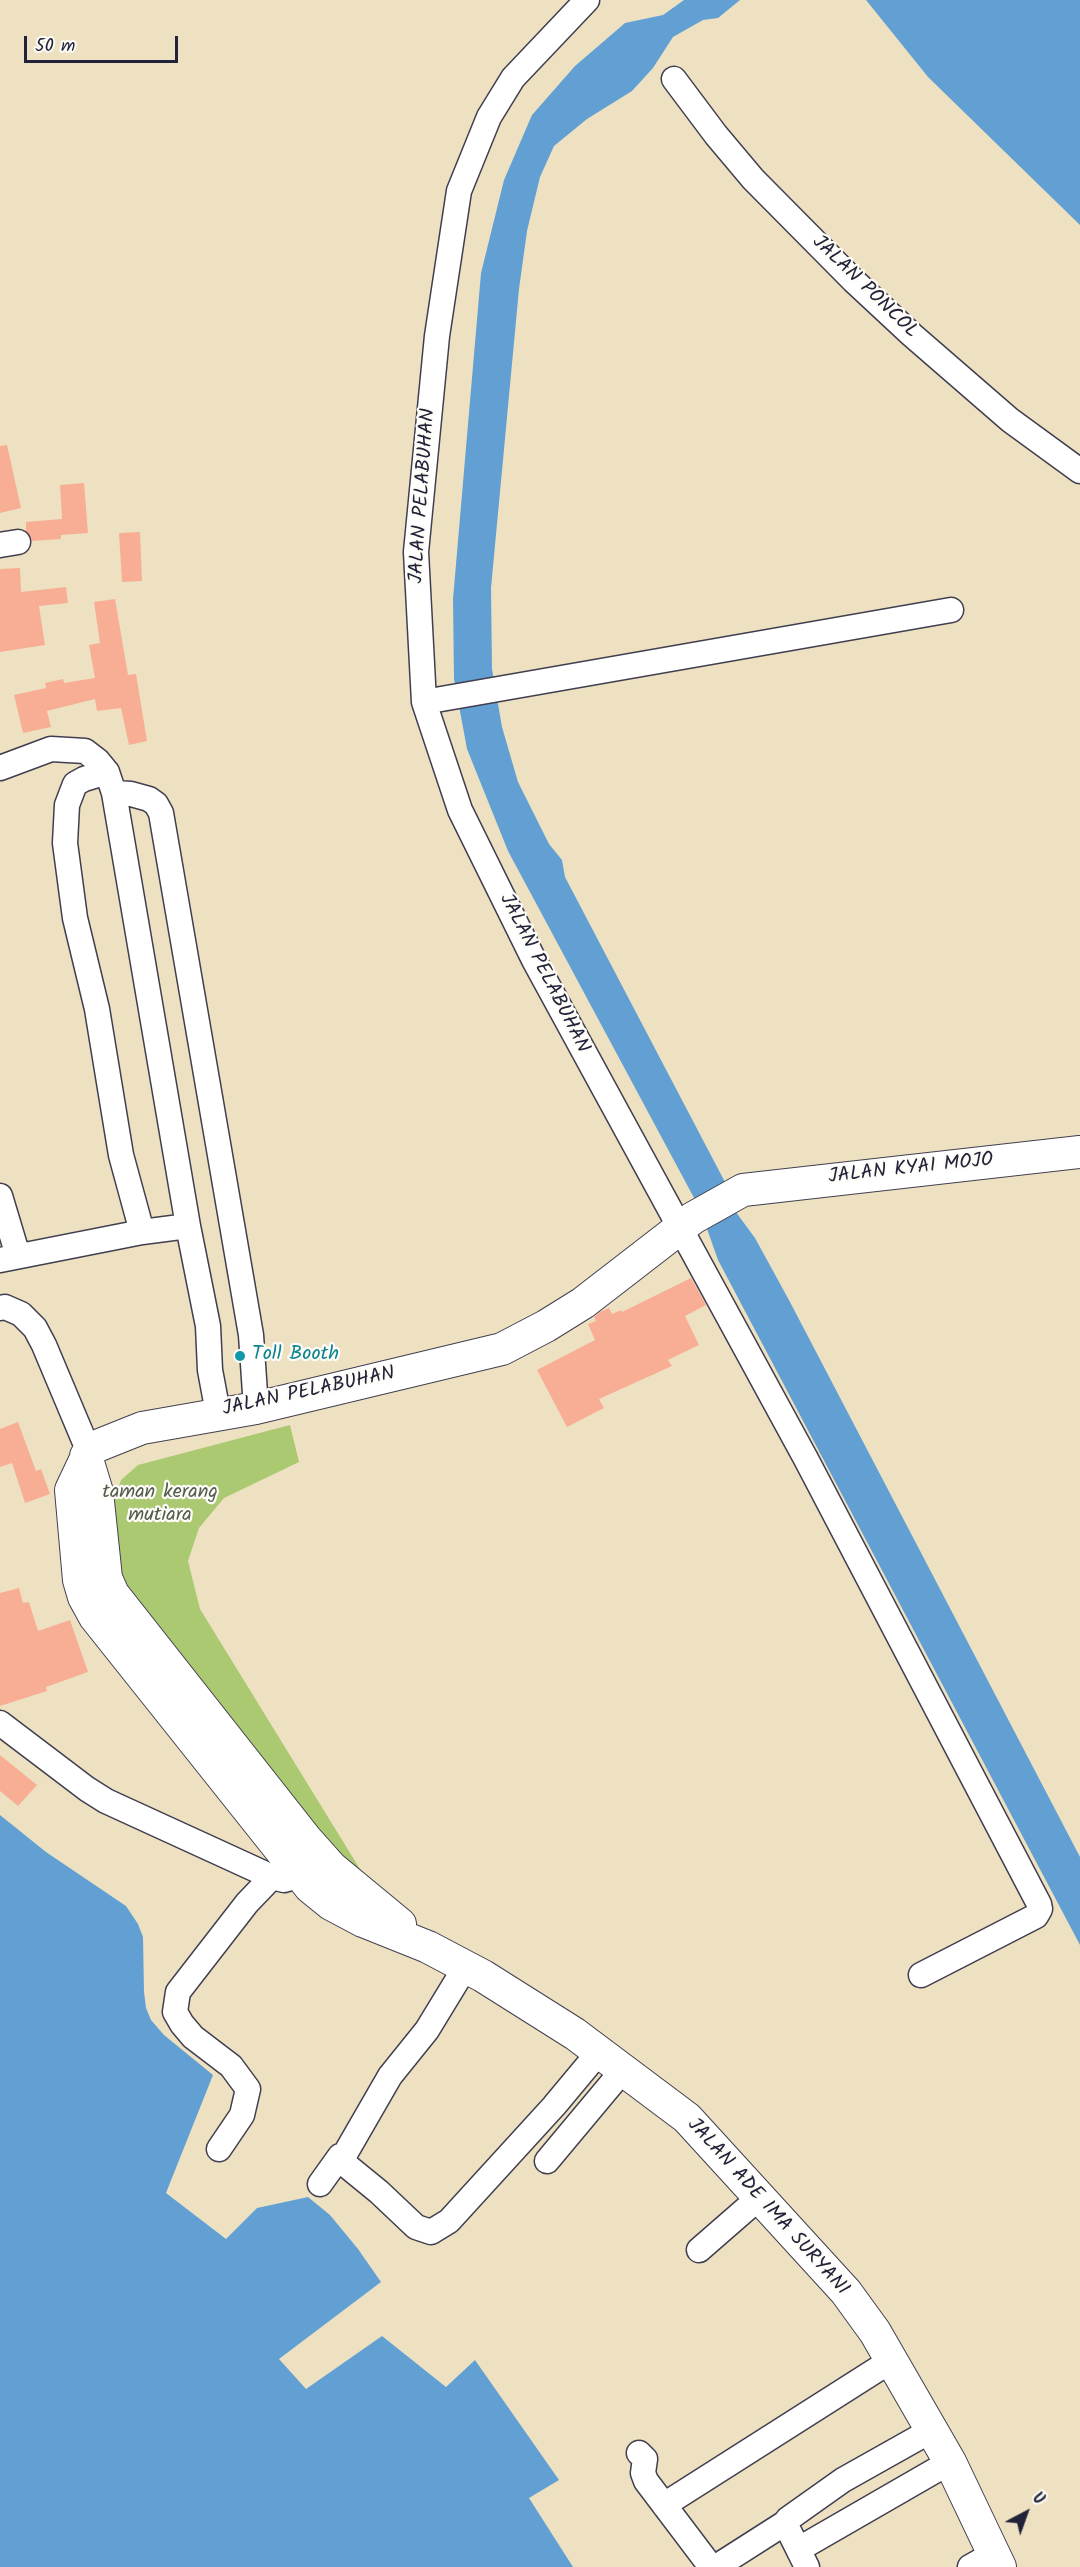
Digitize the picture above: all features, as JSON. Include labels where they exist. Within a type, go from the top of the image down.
[{"type":"main road","name":"JALAN KYAI MOJO","points":[[686,1223],[743,1190],[1080,1152]]},
{"type":"main road","name":"JALAN PELABUHAN","points":[[87,1454],[97,1446],[142,1428],[256,1408],[502,1348],[546,1326],[583,1303],[686,1223]]},
{"type":"main road","name":"JALAN ADE IMA SURYANI","points":[[87,1454],[71,1490],[79,1580],[98,1596],[95,1617],[299,1871],[331,1904],[363,1921],[428,1947],[466,1966],[575,2034],[687,2118],[846,2292],[892,2360],[950,2462],[988,2563]]},
{"type":"street","name":"JALAN PELABUHAN","points":[[587,0],[513,78],[489,117],[459,191],[437,336],[416,552],[424,702],[460,810],[534,960],[686,1223]]},
{"type":"street","name":"JALAN PONCOL","points":[[674,79],[753,179],[854,281],[1010,420],[1080,471]]},
{"type":"street","points":[[424,702],[504,690],[951,610]]},
{"type":"street","points":[[0,768],[51,749],[85,751],[98,761],[110,783],[188,1226],[208,1326],[210,1370],[218,1413]]},
{"type":"street","points":[[142,1232],[121,1155],[97,1009],[75,918],[65,843],[67,805],[75,784],[84,778],[110,783],[131,794],[149,799],[156,804],[161,813],[251,1335],[256,1408]]},
{"type":"street","points":[[0,1196],[9,1258],[142,1232],[188,1226]]},
{"type":"street","points":[[686,1223],[801,1449],[1039,1904],[1040,1909],[1036,1916],[921,1976]]},
{"type":"street","points":[[0,1308],[5,1307],[21,1314],[35,1328],[44,1345],[87,1454]]},
{"type":"street","points":[[0,1723],[106,1801],[299,1871]]},
{"type":"street","points":[[219,2149],[242,2115],[248,2089],[231,2066],[193,2037],[182,2024],[175,2012],[175,2002],[178,1992],[247,1903],[299,1871]]},
{"type":"street","points":[[466,1966],[427,2030],[397,2064],[342,2157],[342,2163],[417,2226],[431,2232],[440,2228],[611,2061]]},
{"type":"street","points":[[547,2161],[611,2061]]},
{"type":"street","points":[[320,2184],[340,2156],[342,2157]]},
{"type":"street","points":[[699,2250],[760,2196]]},
{"type":"street","points":[[664,2505],[892,2360]]},
{"type":"street","points":[[716,2567],[785,2523],[814,2498],[932,2430]]},
{"type":"street","points":[[639,2453],[645,2459],[643,2473],[646,2481],[711,2567]]},
{"type":"street","points":[[785,2523],[805,2562],[950,2462]]},
{"type":"green space","name":"taman kerang mutiara","points":[[290,1425],[299,1462],[224,1498],[199,1528],[188,1561],[200,1609],[379,1900],[329,1857],[124,1587],[114,1541],[113,1503],[121,1480],[138,1465]]},
{"type":"water","points":[[684,0],[740,0],[718,18],[703,20],[673,37],[653,68],[632,91],[587,119],[554,146],[540,177],[527,231],[519,289],[491,588],[492,669],[502,727],[518,782],[549,844],[562,860],[565,877],[726,1184],[730,1204],[755,1238],[790,1302],[1080,1857],[1080,1945],[718,1260],[700,1209],[508,851],[467,749],[454,679],[453,599],[481,273],[504,180],[532,115],[575,66],[625,23],[663,15]]},
{"type":"water","points":[[866,0],[1080,0],[1080,225],[928,77]]},
{"type":"water","points":[[0,1815],[46,1852],[126,1906],[138,1924],[143,1937],[144,1992],[146,2008],[151,2020],[164,2035],[213,2075],[166,2193],[226,2239],[257,2208],[308,2197],[330,2215],[381,2282],[279,2359],[306,2389],[382,2336],[446,2387],[475,2360],[559,2480],[529,2498],[573,2567],[0,2567]]},
{"type":"building","points":[[7,445],[21,508],[0,513],[0,446]]},
{"type":"building","points":[[84,483],[88,533],[61,535],[61,539],[32,541],[26,531],[26,522],[62,519],[60,485]]},
{"type":"building","points":[[140,532],[142,581],[122,582],[119,533]]},
{"type":"building","points":[[20,568],[21,592],[66,587],[68,603],[39,606],[45,645],[0,652],[0,569]]},
{"type":"building","points":[[115,599],[128,675],[136,674],[147,741],[129,745],[121,708],[97,711],[95,699],[47,711],[51,727],[23,733],[14,695],[46,688],[45,683],[63,679],[64,683],[95,678],[89,645],[100,643],[94,602]]},
{"type":"building","points":[[691,1278],[706,1305],[685,1316],[699,1345],[668,1360],[672,1366],[599,1399],[604,1408],[567,1427],[537,1370],[595,1340],[588,1324],[596,1321],[594,1317],[600,1312],[609,1308],[612,1314],[621,1310],[622,1312]]},
{"type":"building","points":[[18,1422],[36,1471],[41,1469],[50,1494],[25,1503],[12,1463],[0,1467],[0,1429]]},
{"type":"building","points":[[19,1588],[23,1603],[29,1602],[38,1631],[70,1620],[88,1672],[46,1687],[47,1691],[0,1706],[0,1593]]},
{"type":"building","points":[[0,1755],[37,1785],[18,1806],[0,1791]]},
{"type":"place","name":"Toll Booth","points":[[240,1356]]}]
